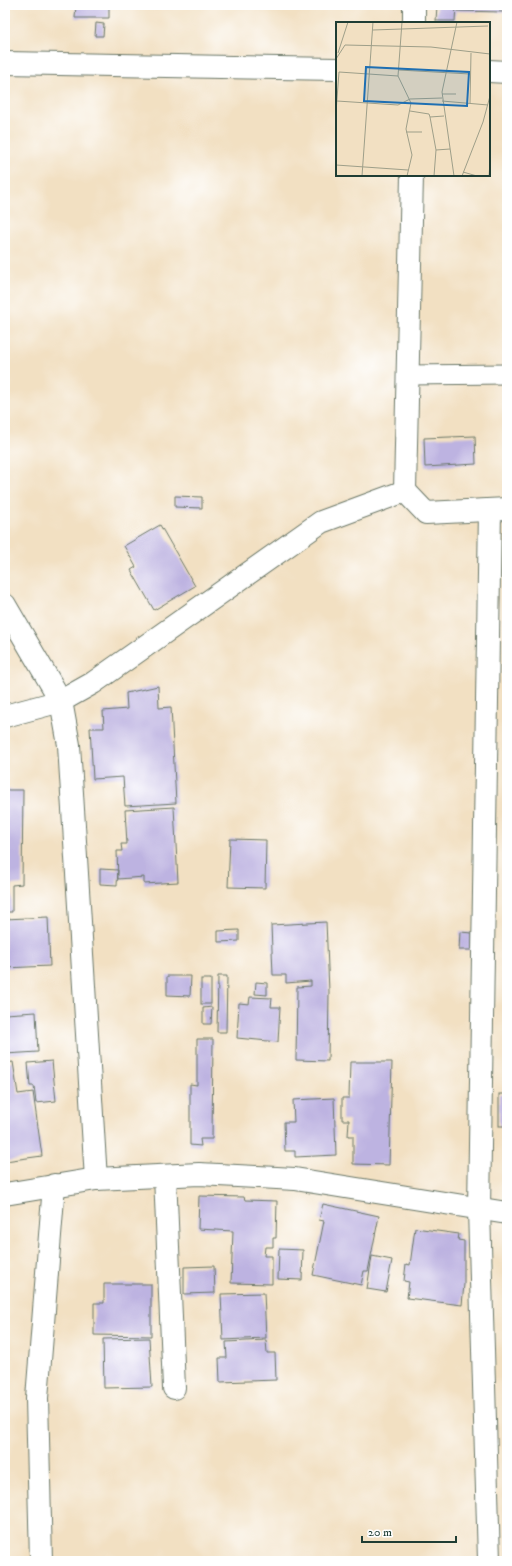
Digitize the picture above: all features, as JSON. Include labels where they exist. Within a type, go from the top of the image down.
[{"type":"street","points":[[414,5],[414,22]]},
{"type":"street","points":[[5,63],[336,69]]},
{"type":"street","points":[[490,72],[507,72]]},
{"type":"street","points":[[412,176],[406,491],[426,513],[499,510],[480,1209],[489,1561]]},
{"type":"street","points":[[5,716],[61,701],[93,683],[321,522],[406,491]]},
{"type":"street","points":[[5,605],[61,701],[69,745],[96,1179]]},
{"type":"street","points":[[5,1194],[96,1179],[200,1174],[295,1179],[507,1213]]},
{"type":"street","points":[[165,1176],[174,1388]]},
{"type":"street","points":[[41,1561],[37,1398],[54,1185]]},
{"type":"lane","points":[[408,375],[507,374]]},
{"type":"building","points":[[76,5],[109,5],[109,18],[75,18]]},
{"type":"building","points":[[437,5],[456,5],[455,21],[436,21]]},
{"type":"building","points":[[457,5],[504,5],[504,12],[457,11]]},
{"type":"building","points":[[96,23],[104,24],[103,36],[95,36]]},
{"type":"building","points":[[475,436],[476,464],[425,467],[424,438]]},
{"type":"building","points":[[175,496],[202,497],[202,508],[175,507]]},
{"type":"building","points":[[160,525],[195,586],[154,610],[131,570],[136,567],[124,546]]},
{"type":"building","points":[[158,686],[159,708],[171,707],[176,803],[125,806],[123,777],[93,779],[90,728],[104,728],[103,711],[127,709],[126,693]]},
{"type":"building","points":[[5,790],[23,790],[22,884],[12,885],[12,912],[5,912]]},
{"type":"building","points":[[174,807],[178,882],[144,884],[144,877],[118,879],[117,851],[122,851],[121,844],[127,844],[125,810]]},
{"type":"building","points":[[230,839],[266,840],[265,888],[228,887]]},
{"type":"building","points":[[100,869],[118,870],[117,885],[100,884]]},
{"type":"building","points":[[48,917],[50,966],[5,968],[5,919]]},
{"type":"building","points":[[326,922],[329,991],[328,1061],[296,1060],[297,987],[311,986],[311,981],[286,983],[286,975],[273,975],[271,925]]},
{"type":"building","points":[[239,930],[239,941],[218,942],[218,931]]},
{"type":"building","points":[[460,932],[472,933],[472,950],[459,950]]},
{"type":"building","points":[[167,976],[191,976],[190,996],[167,995]]},
{"type":"building","points":[[218,976],[227,976],[226,1032],[217,1032]]},
{"type":"building","points":[[201,979],[211,979],[211,1004],[201,1004]]},
{"type":"building","points":[[256,982],[267,983],[267,995],[255,994]]},
{"type":"building","points":[[250,997],[272,998],[271,1007],[280,1007],[278,1042],[237,1038],[239,1003],[249,1004]]},
{"type":"building","points":[[212,1007],[211,1024],[203,1024],[203,1008]]},
{"type":"building","points":[[36,1012],[38,1052],[5,1054],[5,1014]]},
{"type":"building","points":[[197,1039],[213,1039],[212,1139],[200,1139],[201,1146],[190,1145],[190,1084],[197,1085]]},
{"type":"building","points":[[52,1061],[56,1101],[36,1103],[34,1086],[30,1086],[28,1063]]},
{"type":"building","points":[[13,1062],[18,1094],[33,1092],[42,1156],[5,1161],[5,1063]]},
{"type":"building","points":[[350,1062],[392,1062],[389,1165],[353,1164],[353,1136],[348,1136],[349,1120],[342,1120],[342,1098],[349,1098]]},
{"type":"building","points":[[499,1094],[507,1094],[507,1126],[499,1126]]},
{"type":"building","points":[[334,1098],[336,1155],[295,1157],[295,1151],[285,1151],[284,1122],[294,1122],[293,1100]]},
{"type":"building","points":[[199,1196],[244,1197],[245,1200],[277,1201],[276,1238],[273,1238],[273,1247],[265,1247],[264,1256],[272,1256],[272,1284],[231,1283],[233,1231],[198,1229]]},
{"type":"building","points":[[323,1204],[379,1216],[368,1271],[364,1271],[361,1285],[313,1275],[324,1221],[319,1220]]},
{"type":"building","points":[[415,1228],[459,1234],[458,1240],[464,1241],[464,1284],[462,1305],[407,1298],[409,1282],[404,1281],[406,1264],[410,1265]]},
{"type":"building","points":[[279,1249],[303,1250],[302,1280],[278,1279]]},
{"type":"building","points":[[372,1256],[392,1260],[386,1292],[367,1289]]},
{"type":"building","points":[[214,1266],[215,1293],[184,1294],[184,1267]]},
{"type":"building","points":[[104,1284],[151,1284],[151,1336],[94,1335],[94,1303],[104,1303]]},
{"type":"building","points":[[264,1293],[266,1338],[223,1340],[221,1294]]},
{"type":"building","points":[[149,1338],[152,1387],[104,1388],[103,1339]]},
{"type":"building","points":[[266,1340],[267,1353],[275,1353],[276,1380],[220,1382],[219,1358],[227,1358],[226,1342]]}]
